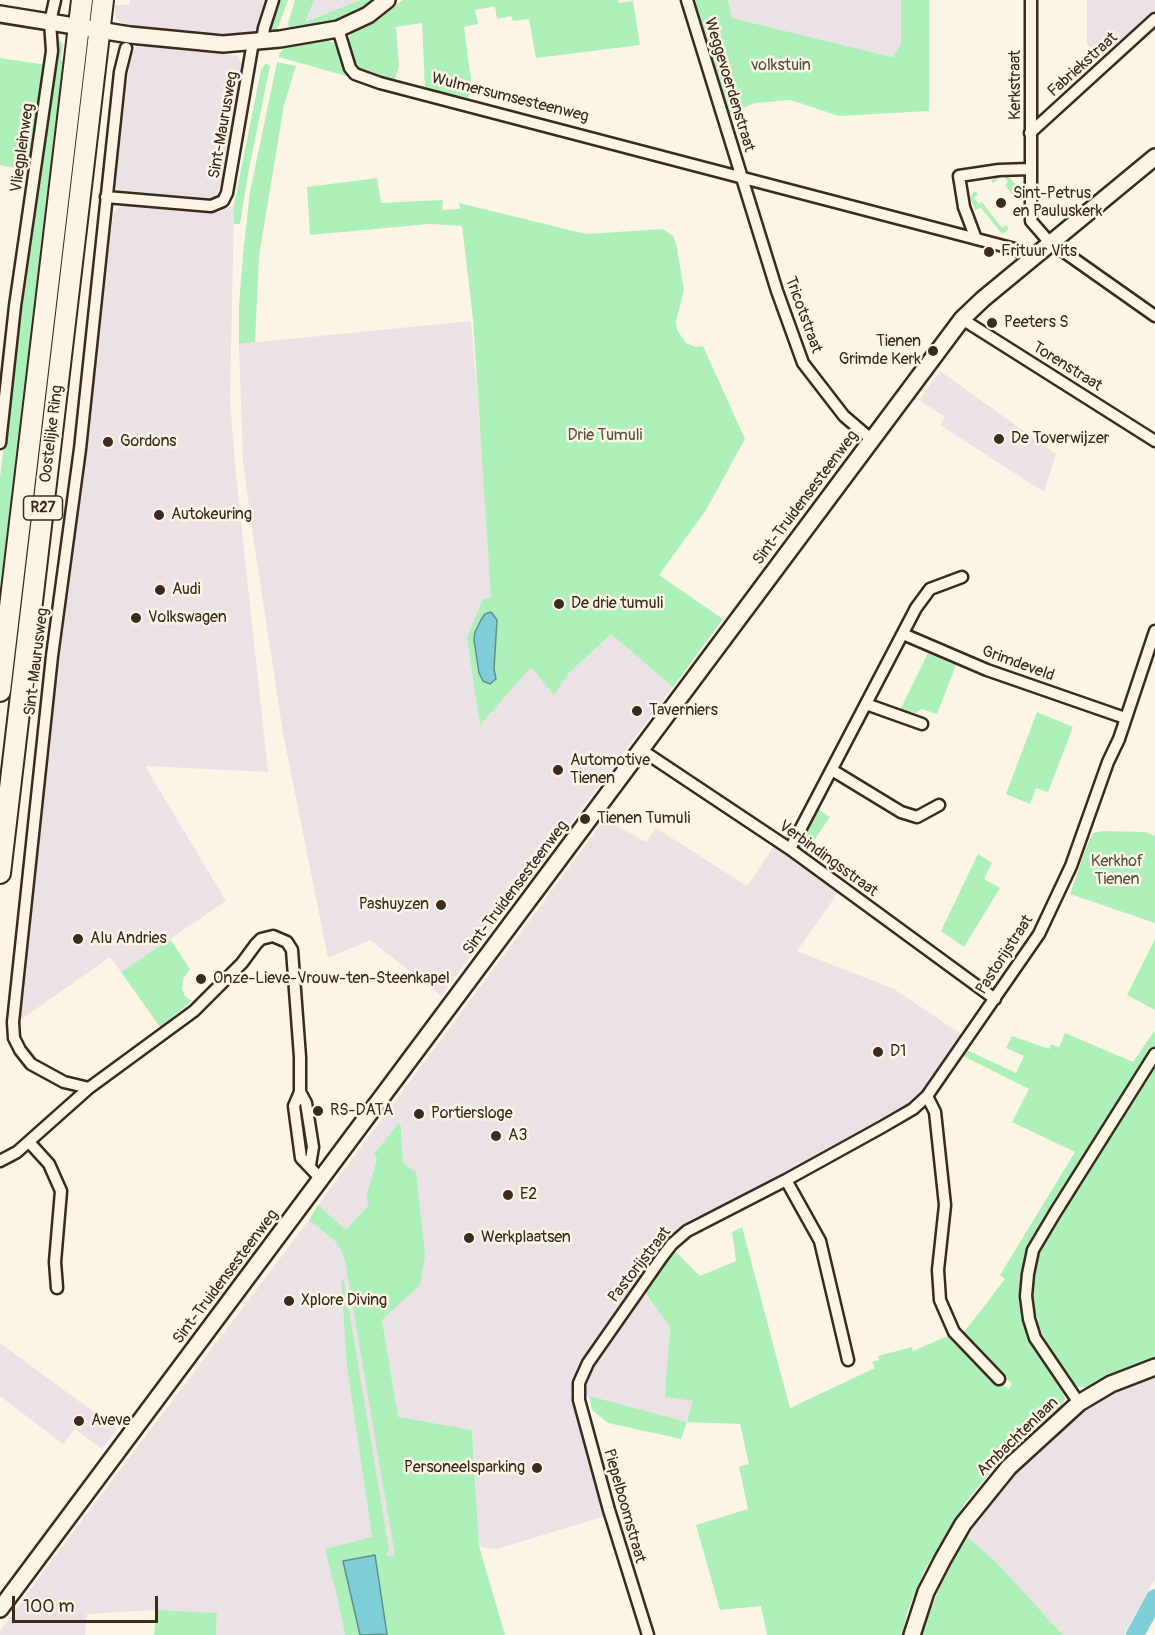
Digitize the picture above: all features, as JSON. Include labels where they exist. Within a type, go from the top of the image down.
[{"type":"highway","name":"R27","points":[[79,26],[82,0]]},
{"type":"highway","name":"R27","points":[[100,30],[103,0]]},
{"type":"highway","name":"Oostelijke Ring","points":[[0,691],[79,26]]},
{"type":"highway","name":"Oostelijke Ring","points":[[0,873],[100,30]]},
{"type":"main road","points":[[0,14],[203,43],[257,42],[338,29],[368,15],[387,0]]},
{"type":"main road","name":"Sint-Truidensesteenweg","points":[[0,1609],[962,319],[983,298],[1155,157]]},
{"type":"main road","name":"Ambachtenlaan","points":[[912,1635],[926,1592],[963,1524],[1009,1467],[1079,1403],[1111,1384],[1155,1367]]},
{"type":"street","name":"Vliegpleinweg","points":[[0,443],[15,306],[52,51],[50,22],[55,0]]},
{"type":"street","points":[[257,42],[273,0]]},
{"type":"street","name":"Weggevoerdenstraat","points":[[687,0],[741,178]]},
{"type":"street","name":"Kerkstraat","points":[[1031,0],[1031,222],[1052,243],[1155,316]]},
{"type":"street","name":"Fabriekstraat","points":[[1030,133],[1155,19]]},
{"type":"street","name":"Wulmersumsesteenweg","points":[[338,29],[350,68],[355,74],[364,77],[1015,249],[1031,259]]},
{"type":"street","name":"Sint-Maurusweg","points":[[106,197],[211,206],[223,201],[227,193],[257,42]]},
{"type":"street","name":"Sint-Maurusweg","points":[[89,1088],[64,1082],[31,1064],[14,1038],[13,1022],[52,656],[80,449],[120,72],[126,48]]},
{"type":"street","points":[[976,239],[964,207],[959,176],[999,170],[1030,169]]},
{"type":"street","name":"Tricotstraat","points":[[741,178],[777,291],[804,363],[844,416],[872,440]]},
{"type":"street","name":"Torenstraat","points":[[962,319],[1155,441]]},
{"type":"street","points":[[790,849],[916,608],[930,589],[962,577]]},
{"type":"street","name":"Pastorijstraat","points":[[579,1383],[588,1363],[672,1244],[687,1231],[786,1180],[903,1115],[927,1096],[1040,934],[1059,892],[1125,718],[1155,631]]},
{"type":"street","name":"Grimdeveld","points":[[903,634],[987,670],[1125,718]]},
{"type":"street","points":[[866,704],[922,724]]},
{"type":"street","name":"Verbindingsstraat","points":[[640,749],[790,849],[995,999]]},
{"type":"street","points":[[832,770],[901,812],[917,817],[939,805]]},
{"type":"street","points":[[0,1161],[10,1157],[29,1142],[89,1088],[194,1011],[242,963],[261,939],[273,936],[287,942],[292,950],[299,1030],[300,1092],[306,1103],[313,1147],[310,1165],[321,1179]]},
{"type":"street","points":[[1079,1403],[1035,1338],[1029,1319],[1026,1296],[1028,1274],[1034,1250],[1055,1213],[1155,1054]]},
{"type":"street","points":[[927,1096],[935,1112],[945,1205],[938,1270],[940,1300],[954,1332],[999,1379]]},
{"type":"street","points":[[29,1142],[50,1164],[61,1191],[55,1262],[57,1288]]},
{"type":"street","points":[[786,1180],[820,1241],[848,1360]]},
{"type":"street","name":"Piepelboomstraat","points":[[579,1383],[579,1401],[609,1510],[648,1635]]},
{"type":"shaded area","points":[[130,0],[279,0],[270,33],[250,37],[209,37],[127,27],[116,18],[114,5],[129,5]]},
{"type":"shaded area","points":[[314,0],[360,0],[304,22]]},
{"type":"shaded area","points":[[728,0],[901,0],[901,46],[892,57],[732,18]]},
{"type":"shaded area","points":[[1087,0],[1155,0],[1155,13],[1105,59],[1087,44]]},
{"type":"shaded area","points":[[151,46],[238,56],[242,65],[222,180],[216,197],[209,201],[124,192],[114,188],[131,54],[137,47]]},
{"type":"shaded area","points":[[127,205],[190,212],[218,212],[234,205],[230,401],[268,772],[145,766],[226,901],[121,972],[110,957],[16,1023],[49,751],[57,660],[113,217],[117,208]]},
{"type":"shaded area","points":[[471,321],[487,504],[491,598],[480,724],[531,666],[554,695],[569,673],[611,634],[673,687],[441,996],[370,940],[328,958],[283,733],[254,542],[243,462],[239,344]]},
{"type":"shaded area","name":"De Toverwijzer","points":[[940,371],[1056,454],[1044,492],[940,425],[945,417],[919,400]]},
{"type":"shaded area","points":[[605,819],[646,842],[656,828],[747,886],[774,846],[840,890],[797,951],[894,989],[964,1036],[929,1085],[913,1101],[685,1228],[638,1285],[670,1327],[666,1397],[694,1401],[687,1422],[570,1392],[605,1516],[497,1549],[486,1548],[479,1546],[472,1430],[398,1418],[382,1320],[420,1285],[403,1163],[401,1127],[374,1154],[377,1159],[366,1197],[370,1205],[346,1230],[318,1205]]},
{"type":"shaded area","points":[[309,1220],[334,1240],[345,1261],[396,1555],[386,1557],[389,1550],[341,1280],[347,1368],[372,1538],[337,1596],[345,1635],[216,1635],[217,1613],[157,1610],[87,1614],[85,1635],[0,1635],[0,1631],[55,1556]]},
{"type":"shaded area","points":[[0,1343],[117,1429],[102,1449],[75,1429],[63,1444],[0,1396]]},
{"type":"shaded area","points":[[1155,1376],[1155,1578],[1124,1635],[1063,1635],[997,1563],[964,1534],[989,1500],[1066,1426],[1101,1399],[1141,1380]]},
{"type":"green space","points":[[279,0],[288,0],[277,30],[270,33]]},
{"type":"green space","points":[[295,0],[314,0],[305,22],[360,0],[374,0],[328,23],[291,32],[288,24]]},
{"type":"green space","points":[[403,0],[618,0],[619,3],[633,1],[640,45],[536,58],[529,19],[513,21],[511,16],[497,19],[495,6],[475,10],[478,24],[464,27],[472,88],[468,98],[425,88],[422,23],[396,27],[399,67],[394,81],[367,75],[355,67],[347,42],[349,37],[353,32]]},
{"type":"green space","name":"volkstuin","points":[[695,0],[728,0],[732,18],[892,57],[901,45],[901,0],[929,0],[929,111],[839,116],[791,100],[755,103],[728,115]]},
{"type":"green space","points":[[55,32],[63,45],[61,60],[65,61],[0,607],[0,477]]},
{"type":"green space","points":[[327,41],[334,43],[343,64],[353,78],[279,57],[286,46]]},
{"type":"green space","points":[[0,58],[47,65],[31,171],[0,165]]},
{"type":"green space","points":[[277,62],[296,66],[284,105],[259,256],[255,342],[239,344],[239,306],[250,192]]},
{"type":"green space","points":[[266,63],[270,66],[240,224],[234,224],[234,205],[261,70]]},
{"type":"green space","points":[[1005,174],[1021,189],[1020,191],[1028,194],[1026,198],[1022,197],[1018,202],[1005,185],[1008,182],[1003,175],[993,183],[991,181],[999,175]]},
{"type":"green space","name":"Drie Tumuli","points":[[377,178],[381,203],[443,200],[442,210],[460,209],[459,203],[586,234],[663,229],[673,236],[684,290],[676,321],[677,330],[686,343],[695,347],[703,346],[745,439],[706,510],[659,575],[723,619],[673,687],[611,634],[569,673],[554,695],[531,667],[480,725],[467,637],[483,599],[491,597],[473,319],[462,226],[429,224],[310,235],[307,187]]},
{"type":"green space","points":[[975,191],[978,194],[974,198],[979,204],[982,202],[1002,228],[1006,225],[1009,229],[1002,234],[981,208],[975,210],[970,197]]},
{"type":"green space","points":[[928,653],[956,665],[937,714],[922,709],[916,713],[900,710]]},
{"type":"green space","points":[[1037,712],[1073,727],[1048,792],[1036,788],[1030,804],[1006,794]]},
{"type":"green space","points":[[818,809],[830,817],[806,852],[800,847],[800,842]]},
{"type":"green space","name":"Kerkhof Tienen","points":[[1103,831],[1146,832],[1155,836],[1155,923],[1070,894],[1093,833]]},
{"type":"green space","points":[[978,854],[992,863],[984,879],[1000,888],[964,947],[941,931]]},
{"type":"green space","points":[[170,939],[190,969],[183,979],[182,989],[185,996],[192,1001],[160,1027],[121,972]]},
{"type":"green space","points":[[1155,939],[1155,1010],[1127,995]]},
{"type":"green space","points":[[1155,1030],[1155,1046],[1042,1224],[1025,1265],[1033,1343],[1063,1391],[1065,1399],[1061,1406],[1033,1428],[1003,1457],[965,1503],[924,1571],[908,1610],[902,1635],[767,1635],[761,1606],[720,1610],[696,1525],[748,1509],[739,1467],[749,1464],[740,1424],[687,1422],[693,1401],[665,1397],[670,1327],[645,1293],[661,1266],[674,1250],[700,1276],[736,1261],[732,1232],[742,1227],[790,1408],[875,1368],[872,1362],[879,1360],[878,1356],[912,1347],[913,1351],[950,1335],[992,1379],[1009,1389],[1012,1383],[1002,1377],[962,1335],[1005,1279],[1000,1275],[1075,1152],[1012,1122],[1029,1089],[961,1055],[965,1049],[1016,1073],[1024,1056],[1006,1048],[1012,1036],[1049,1049],[1051,1044],[1059,1047],[1065,1033],[1133,1062]]},
{"type":"green space","points":[[1155,1065],[1155,1358],[1088,1387],[1078,1387],[1069,1381],[1039,1328],[1033,1298],[1034,1274],[1040,1248]]},
{"type":"green space","points":[[399,1123],[403,1163],[416,1172],[425,1256],[420,1285],[382,1320],[398,1417],[472,1430],[479,1546],[505,1635],[345,1635],[325,1549],[372,1537],[347,1368],[341,1280],[344,1281],[389,1550],[386,1556],[395,1555],[345,1261],[334,1240],[309,1220],[318,1205],[346,1230],[369,1205],[366,1197],[377,1159],[374,1154]]},
{"type":"green space","points":[[589,1396],[687,1422],[681,1439],[608,1423],[592,1410]]},
{"type":"green space","points":[[964,1534],[997,1563],[1063,1635],[921,1635],[951,1558]]},
{"type":"green space","points":[[157,1610],[217,1613],[216,1635],[154,1635]]},
{"type":"water","points":[[491,612],[497,620],[494,669],[496,679],[490,684],[483,681],[479,673],[474,640],[481,620],[485,614]]},
{"type":"water","points":[[375,1555],[387,1634],[360,1635],[343,1561]]},
{"type":"waterway","points":[[1135,1635],[1155,1598]]},
{"type":"place","name":"Sint-Petrus en Pauluskerk","points":[[1001,203]]},
{"type":"place","name":"Frituur Vits","points":[[989,252]]},
{"type":"place","name":"Peeters S","points":[[992,323]]},
{"type":"place","name":"Tienen Grimde Kerk","points":[[933,351]]},
{"type":"place","name":"De Toverwijzer","points":[[999,439]]},
{"type":"place","name":"Gordons","points":[[108,442]]},
{"type":"place","name":"Autokeuring","points":[[159,515]]},
{"type":"place","name":"Audi","points":[[160,590]]},
{"type":"place","name":"De drie tumuli","points":[[559,604]]},
{"type":"place","name":"Volkswagen","points":[[136,618]]},
{"type":"place","name":"Taverniers","points":[[637,711]]},
{"type":"place","name":"Automotive Tienen","points":[[558,770]]},
{"type":"place","name":"Tienen Tumuli","points":[[585,819]]},
{"type":"place","name":"Pashuyzen","points":[[441,905]]},
{"type":"place","name":"Alu Andries","points":[[78,939]]},
{"type":"place","name":"Onze-Lieve-Vrouw-ten-Steenkapel","points":[[201,979]]},
{"type":"place","name":"D1","points":[[878,1052]]},
{"type":"place","name":"RS-DATA","points":[[318,1111]]},
{"type":"place","name":"Portiersloge","points":[[419,1114]]},
{"type":"place","name":"A3","points":[[496,1136]]},
{"type":"place","name":"E2","points":[[508,1195]]},
{"type":"place","name":"Werkplaatsen","points":[[469,1238]]},
{"type":"place","name":"Xplore Diving","points":[[289,1301]]},
{"type":"place","name":"Aveve","points":[[79,1421]]},
{"type":"place","name":"Personeelsparking","points":[[537,1468]]}]
